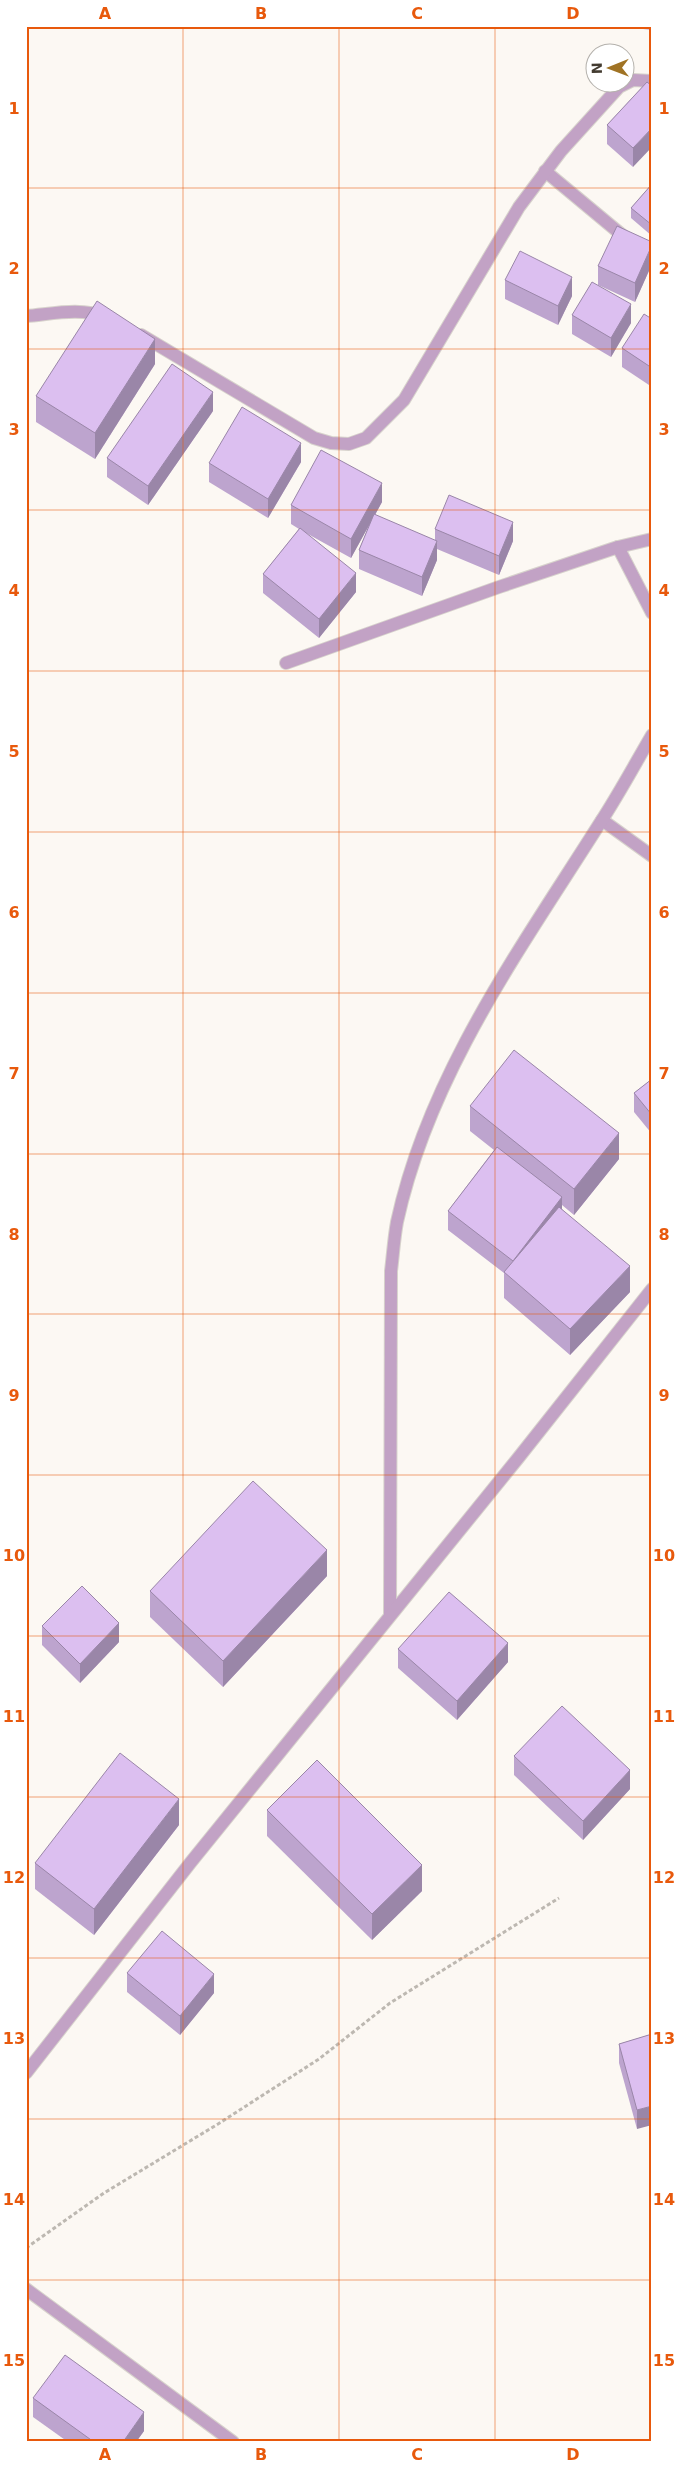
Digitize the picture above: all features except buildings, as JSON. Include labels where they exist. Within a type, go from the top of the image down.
[{"type":"street","points":[[26,316],[70,312],[96,313],[125,326],[314,438],[331,443],[349,444],[366,438],[404,400],[520,207],[545,171],[619,87],[634,80],[652,81]]},
{"type":"street","points":[[545,171],[652,260]]},
{"type":"street","points":[[286,663],[427,612],[618,547],[652,539]]},
{"type":"street","points":[[618,547],[652,613]]},
{"type":"street","points":[[390,1615],[391,1271],[397,1224],[407,1182],[441,1090],[496,988],[602,820],[652,735]]},
{"type":"street","points":[[602,820],[652,856]]},
{"type":"street","points":[[26,2073],[191,1862],[519,1457],[652,1288]]},
{"type":"street","points":[[26,2289],[233,2442]]},
{"type":"path","points":[[26,2248],[104,2193],[218,2124],[319,2059],[390,2003],[559,1898]]}]
